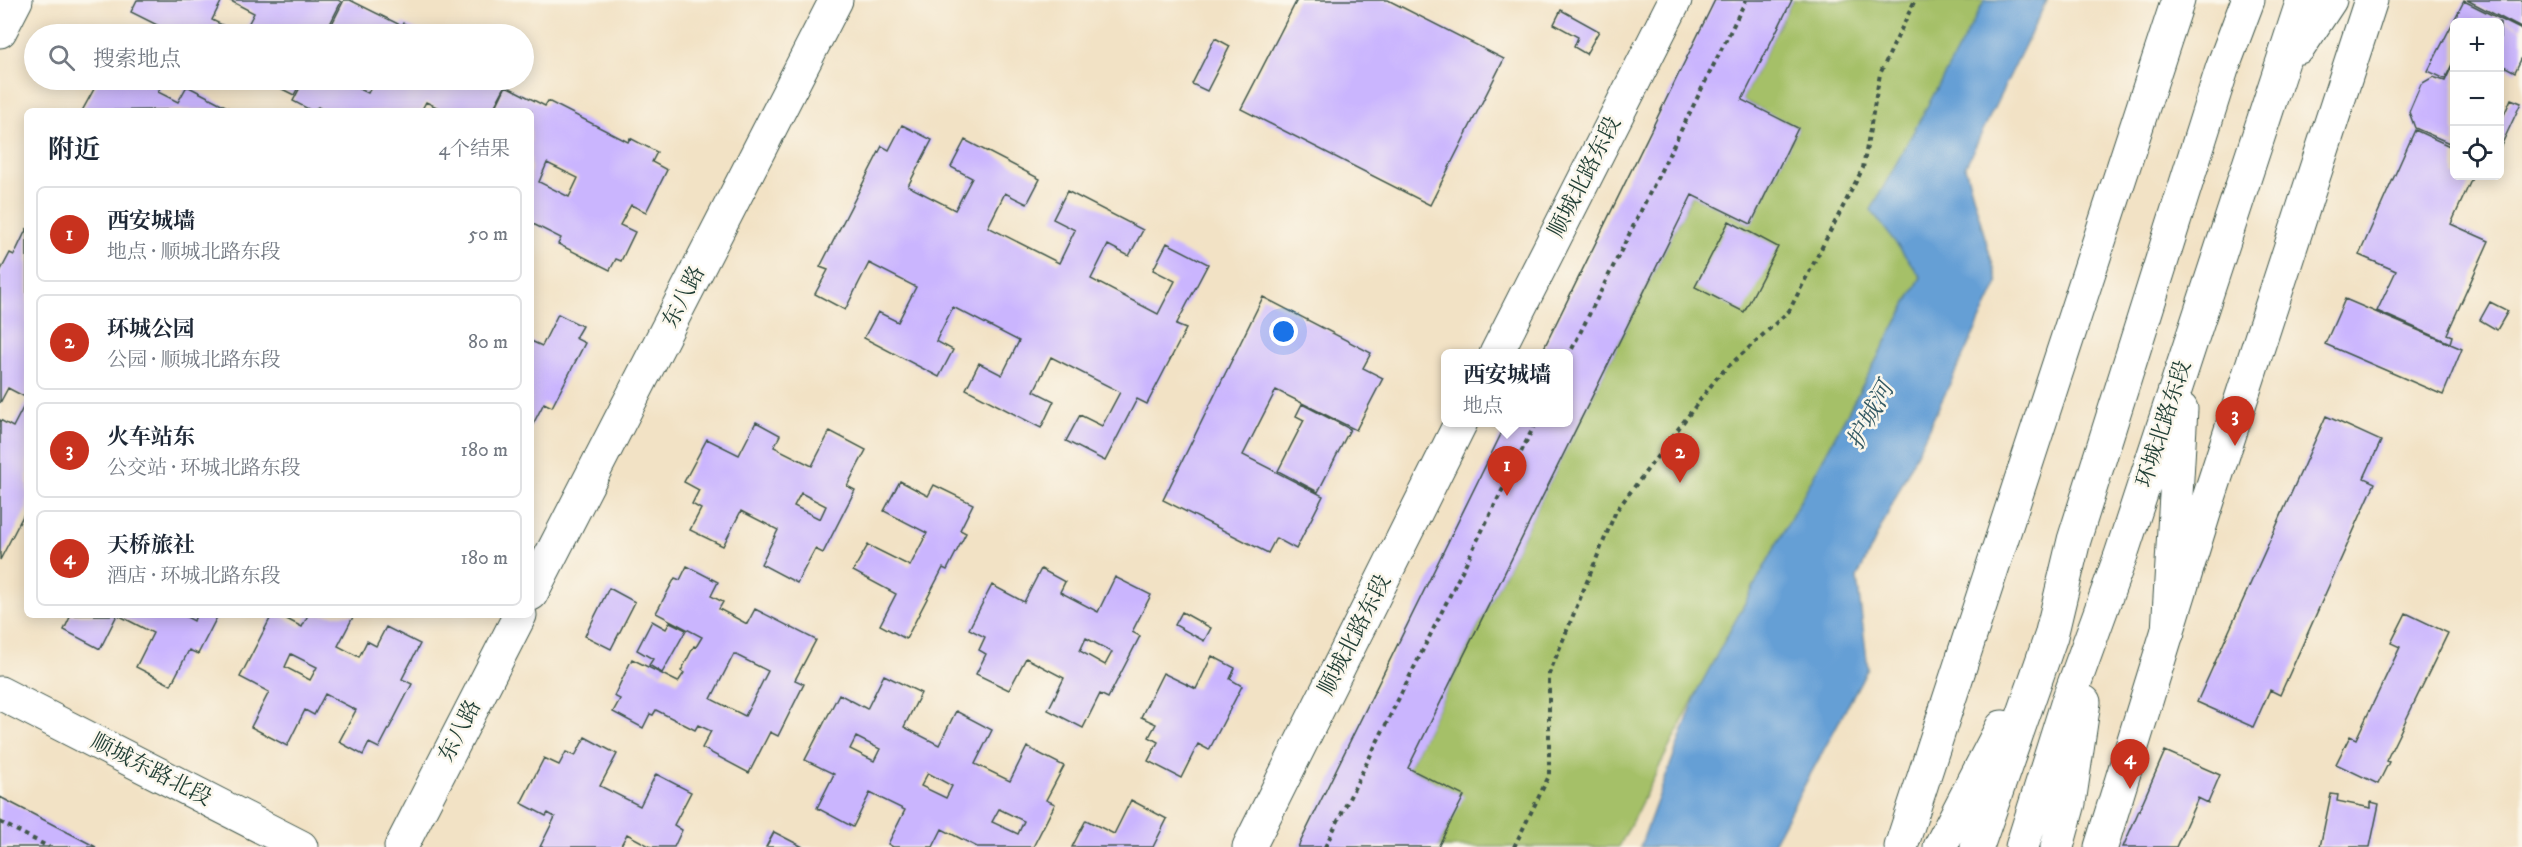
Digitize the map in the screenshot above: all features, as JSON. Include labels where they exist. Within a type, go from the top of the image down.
[{"type":"street","points":[[0,31],[16,0]]},
{"type":"street","name":"顺城北路东段","points":[[1499,349],[1675,0]]},
{"type":"street","points":[[1900,847],[2178,0]]},
{"type":"street","points":[[2222,69],[2229,0]]},
{"type":"street","points":[[1977,847],[2051,636],[2074,540],[2222,69],[2248,0]]},
{"type":"street","name":"环城北路东段","points":[[2022,847],[2184,363],[2302,0]]},
{"type":"street","points":[[2276,83],[2330,0]]},
{"type":"street","points":[[2102,847],[2205,510],[2371,0]]},
{"type":"street","name":"东八路","points":[[534,588],[832,1]]},
{"type":"street","points":[[2168,632],[2184,363]]},
{"type":"street","name":"顺城北路东段","points":[[1249,847],[1459,427]]},
{"type":"street","name":"东八路","points":[[401,847],[518,618]]},
{"type":"street","points":[[2057,847],[2070,803],[2096,623]]},
{"type":"street","points":[[1943,840],[2051,636]]},
{"type":"street","name":"顺城东路北段","points":[[0,693],[301,847]]},
{"type":"path","points":[[1573,349],[1746,0]]},
{"type":"path","points":[[1514,847],[1549,776],[1549,674],[1616,511],[1719,375],[1789,311],[1863,168],[1880,74],[1915,0]]},
{"type":"path","points":[[1325,847],[1534,427]]},
{"type":"path","points":[[0,822],[49,847]]},
{"type":"green space","points":[[1792,0],[1995,0],[1921,277],[1698,690],[1619,847],[1438,847],[1463,796],[1408,768],[1692,195],[1751,224],[1798,128],[1742,100]]},
{"type":"water","name":"护城河","points":[[1985,0],[2047,0],[1965,167],[1998,283],[1857,578],[1868,668],[1771,847],[1640,847],[1698,690],[1921,277],[1871,210]]},
{"type":"building","points":[[137,0],[222,0],[212,20],[220,24],[155,24],[131,12]]},
{"type":"building","points":[[229,0],[338,0],[341,2],[330,24],[248,24],[254,13]]},
{"type":"building","points":[[344,0],[350,0],[398,24],[332,24]]},
{"type":"building","points":[[1297,0],[1388,0],[1504,59],[1430,205],[1241,109]]},
{"type":"building","points":[[1715,0],[1792,0],[1742,100],[1798,128],[1751,224],[1692,195],[1408,768],[1464,796],[1438,847],[1298,847],[1505,427],[1573,427],[1573,349],[1543,349]]},
{"type":"building","points":[[2467,0],[2522,0],[2521,28]]},
{"type":"building","points":[[2464,1],[2498,18],[2455,18]]},
{"type":"building","points":[[1561,10],[1599,31],[1586,54],[1574,47],[1578,37],[1554,24]]},
{"type":"building","points":[[2504,21],[2522,30],[2522,57],[2515,72],[2504,66]]},
{"type":"building","points":[[2450,28],[2450,68],[2445,79],[2428,71]]},
{"type":"building","points":[[1215,38],[1230,46],[1207,91],[1192,84]]},
{"type":"building","points":[[2450,70],[2450,143],[2415,128],[2409,112],[2421,84],[2433,77],[2445,81]]},
{"type":"building","points":[[94,90],[159,90],[158,92],[178,102],[185,90],[195,90],[229,108],[84,108]]},
{"type":"building","points":[[284,90],[297,90],[294,95]]},
{"type":"building","points":[[299,90],[362,90],[368,93],[370,90],[503,90],[494,108],[439,108],[426,102],[423,108],[306,108],[293,101]]},
{"type":"building","points":[[504,90],[514,90],[545,106],[548,101],[628,142],[630,138],[657,152],[652,162],[667,170],[646,212],[631,205],[620,225],[635,232],[621,261],[616,259],[610,270],[558,244],[561,238],[534,224],[534,108],[495,108]],"holes":[[[547,163],[578,178],[569,197],[539,182]]]},
{"type":"building","points":[[2511,99],[2521,103],[2504,139],[2504,126],[2504,115]]},
{"type":"building","points":[[902,125],[932,140],[908,186],[955,210],[972,178],[951,167],[965,140],[1040,179],[1027,204],[1005,193],[988,227],[1059,263],[1075,230],[1053,219],[1067,191],[1143,230],[1129,256],[1108,245],[1091,279],[1158,314],[1175,281],[1153,270],[1167,243],[1208,264],[1176,325],[1186,329],[1147,404],[1137,399],[1105,461],[1066,441],[1080,415],[1102,426],[1120,392],[1051,357],[1034,391],[1054,401],[1041,428],[966,389],[979,363],[1002,375],[1019,341],[953,307],[936,341],[953,350],[939,377],[864,338],[878,312],[898,322],[916,287],[869,263],[845,310],[815,294],[828,270],[820,267],[882,146],[889,150]]},
{"type":"building","points":[[2415,130],[2450,146],[2450,180],[2471,180],[2451,224],[2489,241],[2447,334],[2452,336],[2450,343],[2377,311],[2396,271],[2359,255]]},
{"type":"building","points":[[1729,221],[1778,247],[1744,312],[1695,287]]},
{"type":"building","points":[[24,234],[24,396],[8,388],[0,403],[0,272],[10,253],[14,255]]},
{"type":"building","points":[[1263,297],[1371,353],[1363,368],[1383,378],[1356,430],[1276,390],[1243,455],[1323,496],[1296,549],[1276,538],[1268,553],[1163,500]]},
{"type":"building","points":[[2345,299],[2462,349],[2443,395],[2325,344]]},
{"type":"building","points":[[2490,302],[2508,311],[2497,330],[2480,320]]},
{"type":"building","points":[[558,314],[582,326],[575,338],[585,343],[552,407],[544,403],[534,422],[534,342],[542,346]]},
{"type":"building","points":[[1302,404],[1350,429],[1318,492],[1278,471],[1304,420],[1296,416]]},
{"type":"building","points":[[24,406],[24,514],[0,560],[0,420],[13,427]]},
{"type":"building","points":[[2326,416],[2381,441],[2364,478],[2375,483],[2280,695],[2270,690],[2253,727],[2197,702]]},
{"type":"building","points":[[756,422],[780,435],[774,447],[812,466],[830,431],[866,450],[847,486],[855,490],[823,553],[815,549],[797,583],[761,564],[778,530],[741,511],[723,546],[690,530],[701,509],[692,504],[699,490],[684,482],[707,439],[739,455]],"holes":[[[801,493],[826,506],[820,519],[794,506]]]},
{"type":"building","points":[[900,481],[928,496],[934,485],[973,504],[960,530],[966,533],[947,570],[943,568],[906,639],[880,625],[896,594],[853,571],[868,545],[910,566],[927,533],[884,511]]},
{"type":"building","points":[[687,566],[718,582],[711,596],[723,602],[719,609],[747,624],[755,609],[816,640],[795,680],[804,684],[778,736],[770,732],[749,773],[702,748],[711,731],[698,725],[695,730],[656,710],[653,715],[650,714],[643,728],[613,712],[620,699],[614,696],[632,659],[678,682],[684,673],[681,671],[694,646],[696,647],[702,637],[656,613],[675,578],[680,580]],"holes":[[[734,654],[768,671],[745,716],[711,699]]]},
{"type":"building","points":[[1041,569],[1065,582],[1060,592],[1098,612],[1115,577],[1151,595],[1132,632],[1140,636],[1108,698],[1100,694],[1083,728],[1048,710],[1064,678],[1026,658],[1009,690],[976,674],[986,654],[979,650],[985,637],[969,629],[992,585],[1024,602]],"holes":[[[1086,638],[1112,652],[1105,665],[1080,651]]]},
{"type":"building","points":[[609,588],[635,602],[611,649],[585,636]]},
{"type":"building","points":[[1182,612],[1211,628],[1204,641],[1175,625]]},
{"type":"building","points":[[2406,613],[2448,633],[2386,761],[2389,762],[2378,784],[2336,764],[2350,736],[2356,739],[2400,647],[2391,643]]},
{"type":"building","points":[[70,618],[116,618],[100,649],[64,630]]},
{"type":"building","points":[[124,618],[188,618],[194,621],[195,618],[216,618],[198,654],[189,650],[171,685],[136,667],[153,633]]},
{"type":"building","points":[[270,618],[285,618],[302,627],[306,618],[352,618],[338,646],[359,657],[367,641],[376,646],[386,627],[420,644],[402,679],[412,684],[379,748],[369,743],[363,755],[339,742],[356,710],[325,694],[314,715],[305,710],[287,746],[251,727],[269,692],[240,677]],"holes":[[[291,654],[317,667],[310,680],[285,667]]]},
{"type":"building","points":[[652,621],[666,629],[670,622],[686,630],[662,673],[649,665],[653,659],[637,650]]},
{"type":"building","points":[[1212,656],[1235,668],[1230,679],[1242,686],[1209,750],[1198,744],[1181,778],[1148,761],[1158,742],[1149,737],[1156,724],[1141,717],[1163,673],[1196,689]]},
{"type":"building","points":[[884,675],[921,693],[904,727],[939,745],[956,711],[992,730],[975,764],[1010,781],[1027,747],[1064,766],[1046,800],[1055,804],[1033,847],[977,847],[942,829],[933,847],[893,847],[888,844],[905,810],[870,793],[853,827],[817,808],[834,774],[805,760],[839,694],[867,709]],"holes":[[[856,737],[880,749],[874,761],[850,749]],[[928,773],[952,786],[946,798],[921,786]],[[999,809],[1024,821],[1018,834],[992,822]]]},
{"type":"building","points":[[585,737],[617,754],[600,786],[640,806],[656,774],[691,792],[674,825],[682,830],[674,847],[651,847],[627,834],[620,847],[540,847],[555,817],[548,813],[546,816],[521,803],[544,758],[559,765],[566,752],[575,756]]},
{"type":"building","points":[[2165,751],[2220,775],[2208,803],[2198,798],[2176,847],[2123,847]]},
{"type":"building","points":[[2331,794],[2338,795],[2337,801],[2371,808],[2371,802],[2379,804],[2370,847],[2320,847]]},
{"type":"building","points":[[0,797],[96,847],[0,847]]},
{"type":"building","points":[[1131,800],[1167,819],[1153,847],[1072,847],[1086,820],[1114,834]]},
{"type":"building","points":[[774,832],[803,847],[766,847]]},
{"type":"place","name":"火车站东","points":[[2235,446]]},
{"type":"place","name":"环城公园","points":[[1680,483]]},
{"type":"place","name":"西安城墙","points":[[1507,496]]},
{"type":"place","name":"天桥旅社","points":[[2130,789]]}]
